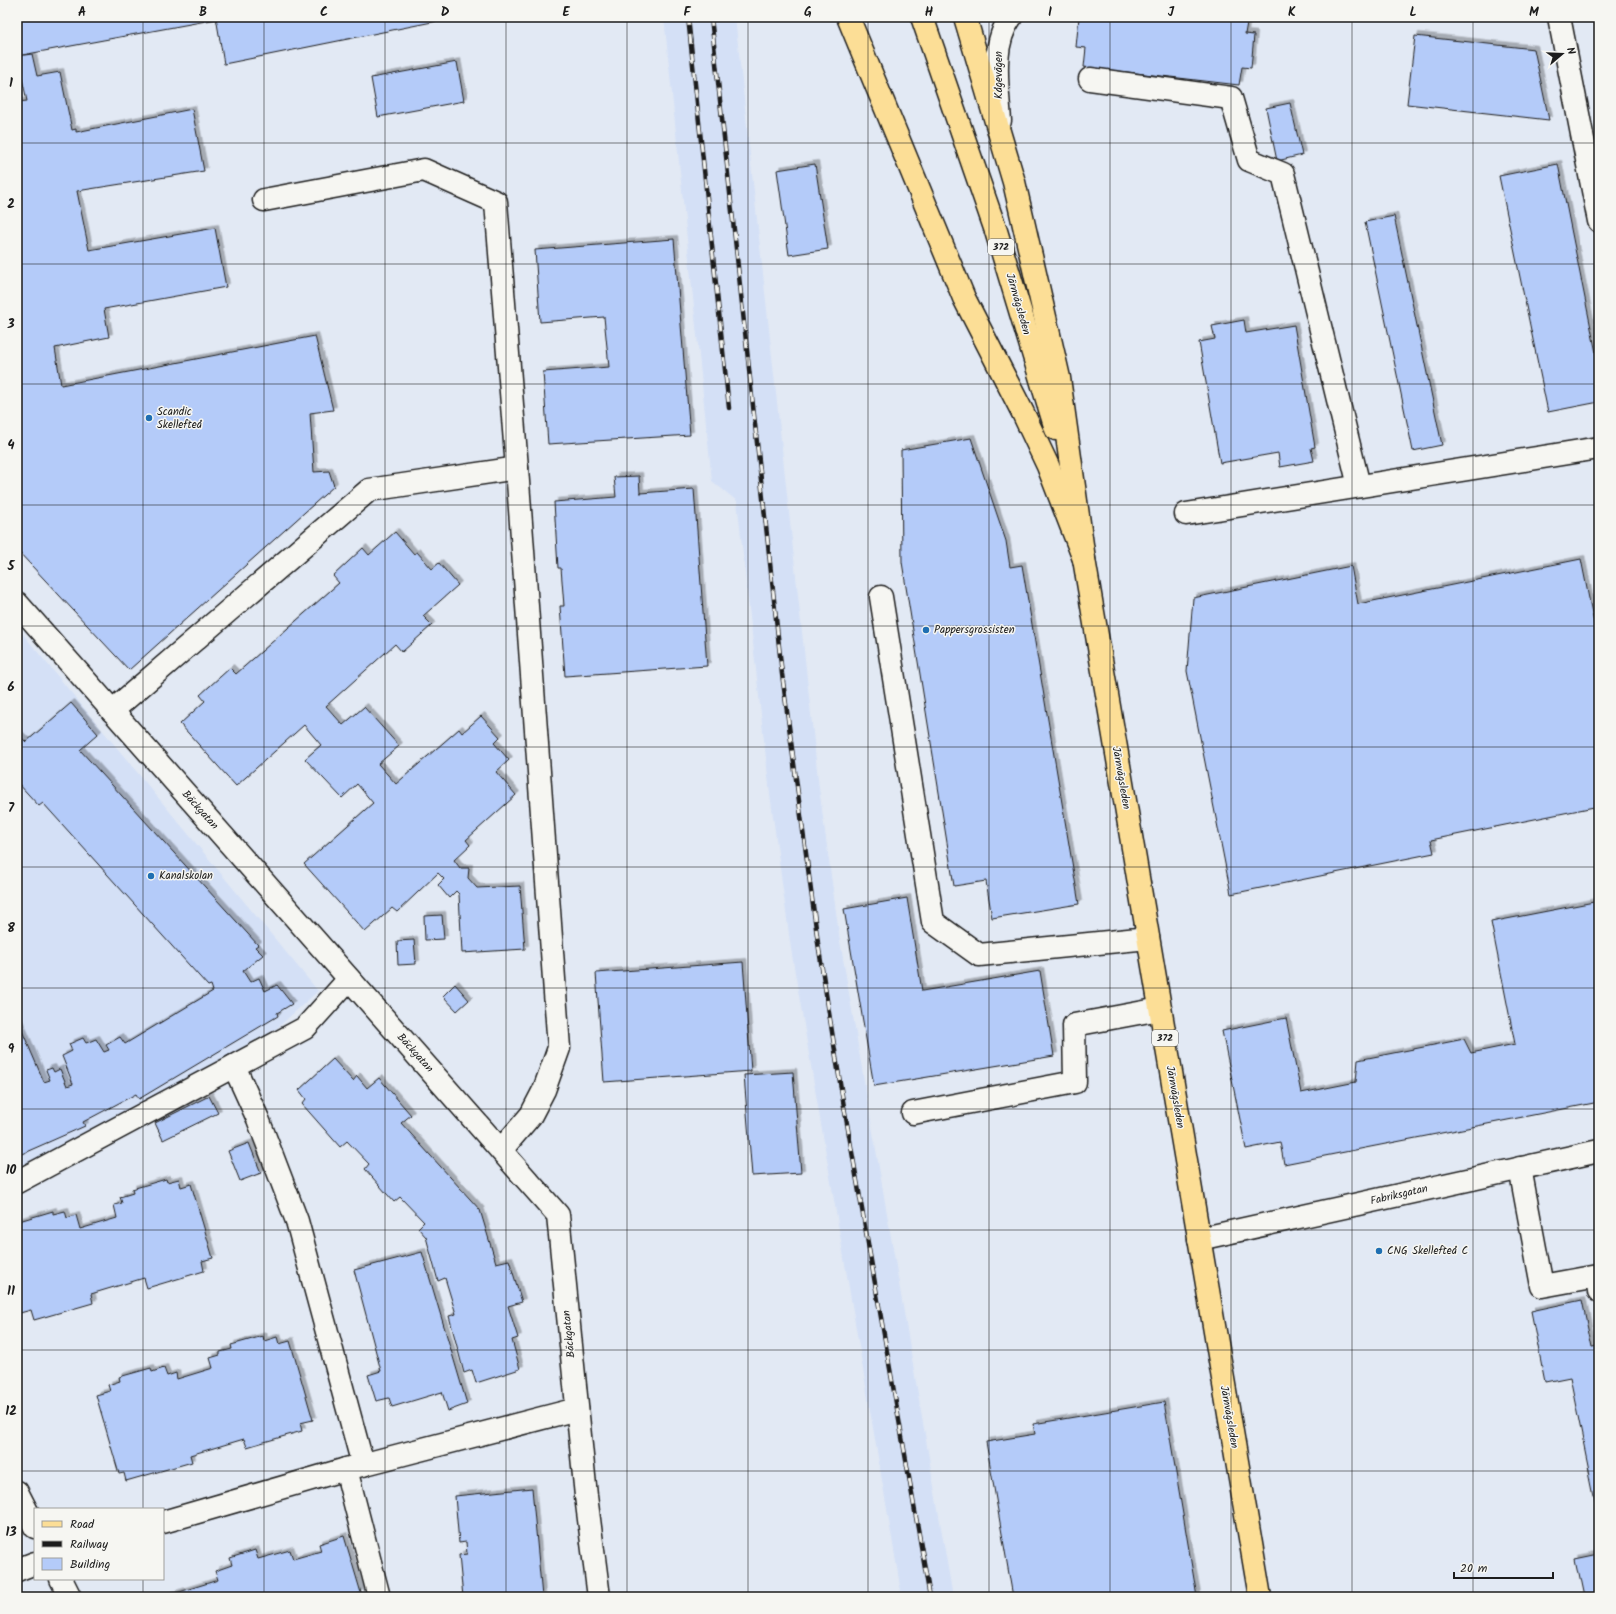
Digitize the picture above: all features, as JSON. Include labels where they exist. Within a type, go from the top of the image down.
[{"type":"main road","points":[[848,17],[964,298],[1045,459],[1084,559]]},
{"type":"main road","name":"Järnvägsleden","points":[[922,17],[996,231],[1048,405],[1073,479]]},
{"type":"main road","name":"Järnvägsleden","points":[[965,17],[1001,136],[1030,250],[1059,378],[1084,559],[1260,1597]]},
{"type":"street","name":"Kågevägen","points":[[1001,136],[997,70],[1000,43],[1005,24],[1010,17]]},
{"type":"street","points":[[1559,17],[1599,221]]},
{"type":"street","points":[[1090,80],[1231,98],[1249,160],[1283,174],[1359,486]]},
{"type":"street","points":[[264,200],[424,170],[496,202],[559,1048],[544,1090],[531,1115],[501,1150]]},
{"type":"street","points":[[1186,514],[1599,448]]},
{"type":"street","points":[[112,711],[369,490],[517,468]]},
{"type":"street","points":[[881,597],[933,922],[979,955],[1148,938]]},
{"type":"street","name":"Bäckgatan","points":[[17,603],[558,1215],[577,1409],[599,1597]]},
{"type":"street","points":[[17,1182],[305,1028],[349,979]]},
{"type":"street","points":[[913,1113],[1075,1082],[1074,1025],[1160,1009]]},
{"type":"street","points":[[234,1066],[258,1119],[297,1220],[354,1467],[379,1597]]},
{"type":"street","name":"Fabriksgatan","points":[[1199,1239],[1599,1151]]},
{"type":"street","points":[[1520,1168],[1542,1286],[1597,1276],[1599,1291]]},
{"type":"street","points":[[164,1522],[354,1467],[577,1409]]},
{"type":"street","points":[[17,1492],[34,1525]]},
{"type":"street","points":[[17,1570],[34,1563]]},
{"type":"street","points":[[62,1580],[70,1597]]},
{"type":"shaded area","points":[[664,17],[735,17],[819,788],[840,941],[953,1597],[902,1597],[791,949],[770,794],[737,501],[712,481]]},
{"type":"shaded area","points":[[17,627],[318,991],[276,1029],[17,1173]]},
{"type":"building","points":[[17,17],[216,17],[217,19],[17,56]]},
{"type":"building","points":[[216,17],[447,17],[447,19],[224,64]]},
{"type":"building","points":[[1079,17],[1248,17],[1245,34],[1254,35],[1251,68],[1242,67],[1239,85],[1084,67],[1086,48],[1076,47]]},
{"type":"building","points":[[1415,36],[1534,49],[1549,120],[1407,104]]},
{"type":"building","points":[[32,54],[37,76],[60,72],[72,130],[76,129],[76,132],[192,109],[204,171],[77,191],[89,250],[215,228],[226,287],[104,309],[109,337],[55,348],[61,385],[315,336],[333,410],[310,413],[314,472],[329,471],[334,486],[129,670],[17,550],[17,102],[27,101],[17,56]]},
{"type":"building","points":[[457,62],[464,101],[378,117],[371,78]]},
{"type":"building","points":[[1290,103],[1302,155],[1277,161],[1266,108]]},
{"type":"building","points":[[815,164],[828,249],[789,255],[777,170]]},
{"type":"building","points":[[1558,164],[1599,368],[1599,402],[1548,412],[1499,176]]},
{"type":"building","points":[[1394,216],[1442,445],[1413,451],[1365,222]]},
{"type":"building","points":[[674,239],[690,435],[548,444],[543,372],[609,367],[604,317],[540,322],[535,250]]},
{"type":"building","points":[[1244,320],[1246,333],[1294,325],[1315,447],[1311,448],[1314,461],[1280,467],[1278,453],[1220,463],[1199,342],[1215,339],[1212,326]]},
{"type":"building","points":[[971,438],[1006,541],[1010,567],[1022,565],[1079,904],[992,918],[986,881],[954,886],[902,562],[901,450]]},
{"type":"building","points":[[639,476],[640,493],[694,489],[707,666],[565,676],[560,606],[564,606],[561,568],[558,568],[554,502],[616,497],[614,477]]},
{"type":"building","points":[[395,532],[414,554],[417,552],[432,569],[439,563],[458,585],[423,616],[432,625],[402,652],[395,644],[326,706],[343,725],[364,707],[399,746],[378,764],[396,784],[459,729],[462,733],[481,716],[500,737],[494,743],[509,760],[496,772],[516,795],[466,840],[470,845],[454,860],[460,868],[469,868],[468,878],[477,888],[520,886],[525,949],[462,953],[459,894],[456,891],[449,898],[438,885],[444,879],[438,873],[397,912],[392,908],[365,932],[304,864],[373,803],[357,784],[342,798],[305,759],[321,745],[304,725],[236,786],[180,724],[205,701],[200,695],[230,668],[236,674],[339,583],[333,576],[363,548],[369,555]]},
{"type":"building","points":[[1581,559],[1599,648],[1599,806],[1431,840],[1434,853],[1231,894],[1187,671],[1193,598],[1351,566],[1358,604]]},
{"type":"building","name":"Kanalskolan","points":[[71,703],[98,734],[80,750],[258,945],[255,947],[263,955],[243,971],[250,982],[259,978],[265,991],[277,985],[292,1004],[277,1013],[278,1016],[139,1099],[136,1094],[83,1122],[85,1126],[17,1156],[17,1019],[44,1082],[50,1080],[46,1070],[52,1068],[54,1072],[60,1069],[67,1086],[73,1084],[62,1056],[72,1051],[69,1044],[83,1038],[86,1043],[96,1039],[104,1052],[109,1050],[106,1045],[120,1037],[125,1044],[213,991],[211,985],[208,986],[43,803],[39,806],[17,782],[17,733],[26,742]]},
{"type":"building","points":[[907,898],[922,991],[1040,971],[1054,1056],[874,1086],[844,909]]},
{"type":"building","points":[[1599,901],[1599,1102],[1284,1164],[1280,1142],[1246,1149],[1222,1031],[1286,1018],[1301,1093],[1356,1082],[1358,1060],[1464,1039],[1471,1053],[1515,1044],[1491,922]]},
{"type":"building","points":[[442,915],[444,939],[425,940],[424,916]]},
{"type":"building","points":[[414,940],[416,964],[398,965],[397,941]]},
{"type":"building","points":[[743,962],[751,1071],[604,1082],[596,973]]},
{"type":"building","points":[[455,984],[469,1000],[457,1011],[443,996]]},
{"type":"building","points":[[333,1059],[353,1081],[357,1076],[367,1088],[379,1078],[411,1115],[401,1123],[480,1210],[496,1263],[509,1260],[522,1302],[508,1306],[518,1338],[512,1340],[520,1369],[476,1383],[472,1370],[464,1373],[449,1316],[456,1314],[445,1278],[438,1281],[426,1237],[418,1228],[424,1222],[400,1197],[394,1202],[365,1169],[369,1164],[347,1141],[340,1147],[302,1104],[306,1099],[299,1090]]},
{"type":"building","points":[[793,1072],[801,1173],[752,1176],[744,1075]]},
{"type":"building","points":[[209,1096],[218,1113],[163,1140],[155,1123]]},
{"type":"building","points":[[249,1143],[261,1173],[240,1181],[228,1151]]},
{"type":"building","points":[[166,1179],[167,1182],[179,1179],[181,1187],[191,1184],[213,1258],[202,1261],[204,1271],[147,1288],[144,1278],[91,1294],[93,1303],[34,1320],[31,1310],[20,1313],[17,1302],[17,1224],[19,1221],[53,1211],[53,1214],[65,1211],[67,1218],[76,1215],[80,1229],[117,1218],[114,1205],[122,1203],[120,1197],[133,1193],[132,1189]]},
{"type":"building","points":[[422,1252],[467,1404],[448,1411],[442,1392],[392,1407],[389,1398],[376,1401],[368,1375],[381,1371],[354,1270]]},
{"type":"building","points":[[1582,1300],[1592,1347],[1599,1346],[1599,1519],[1570,1377],[1545,1382],[1531,1311]]},
{"type":"building","points":[[263,1336],[264,1341],[277,1337],[279,1344],[290,1341],[313,1420],[300,1423],[302,1431],[247,1447],[244,1439],[190,1455],[192,1462],[126,1481],[124,1473],[119,1474],[96,1395],[110,1391],[108,1385],[120,1381],[119,1377],[151,1368],[152,1372],[164,1368],[167,1376],[176,1373],[177,1379],[213,1368],[210,1358],[220,1355],[220,1352],[232,1349],[231,1345]]},
{"type":"building","points":[[1164,1402],[1197,1597],[1013,1597],[986,1442],[1035,1434],[1033,1424]]},
{"type":"building","points":[[532,1488],[542,1597],[463,1597],[459,1555],[467,1554],[466,1542],[459,1543],[455,1496]]},
{"type":"building","points":[[344,1536],[361,1593],[348,1597],[163,1597],[218,1580],[215,1571],[232,1565],[230,1558],[255,1550],[258,1559],[290,1550],[293,1559],[321,1551],[319,1544]]},
{"type":"building","points":[[1599,1554],[1599,1597],[1583,1597],[1575,1559]]},
{"type":"railway","points":[[688,17],[729,408]]},
{"type":"railway","points":[[711,17],[782,674],[818,943],[842,1095],[930,1597]]},
{"type":"place","name":"Scandic Skellefteå","points":[[149,418]]},
{"type":"place","name":"Pappersgrossisten","points":[[926,630]]},
{"type":"place","name":"Kanalskolan","points":[[151,876]]},
{"type":"place","name":"CNG Skellefteå C","points":[[1379,1251]]}]
